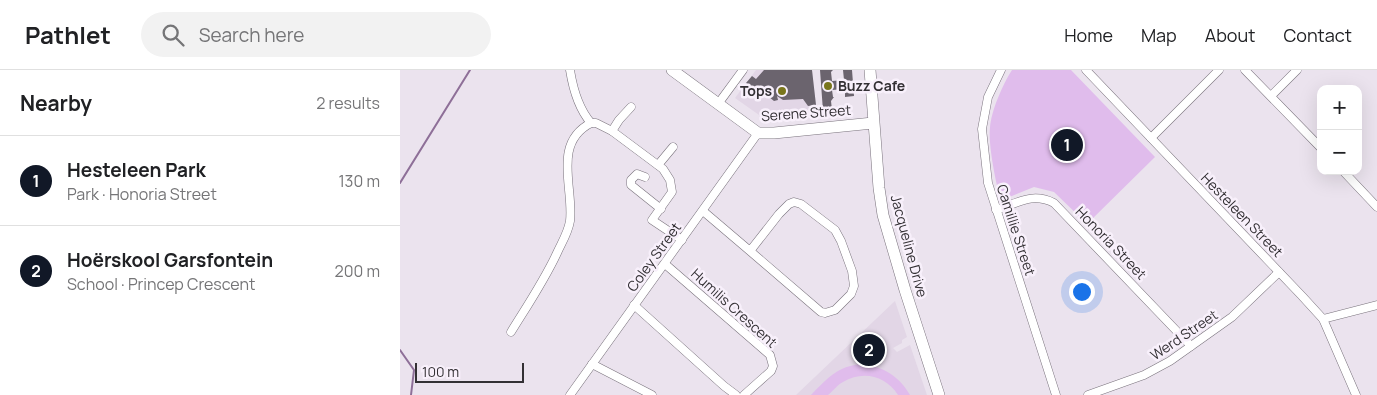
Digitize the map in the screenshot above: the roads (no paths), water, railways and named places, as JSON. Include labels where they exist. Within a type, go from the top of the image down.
[{"type":"street","points":[[570,70],[576,96],[583,112],[591,123]]},
{"type":"street","name":"Serene Street","points":[[672,70],[758,133],[873,123]]},
{"type":"street","points":[[718,104],[743,70]]},
{"type":"street","name":"Jacqueline Drive","points":[[870,70],[880,200],[885,222],[939,395]]},
{"type":"street","name":"Camillie Street","points":[[1001,70],[988,97],[982,129],[988,183],[1056,395]]},
{"type":"street","name":"Hesteleen Street","points":[[1086,70],[1323,319],[1356,395]]},
{"type":"street","points":[[1151,138],[1219,70]]},
{"type":"street","points":[[1245,70],[1317,144]]},
{"type":"street","points":[[1271,96],[1297,70]]},
{"type":"street","points":[[612,131],[631,107]]},
{"type":"street","points":[[511,332],[548,272],[567,233],[570,219],[568,150],[575,137],[591,123],[596,123],[612,131],[663,169],[670,180],[672,192],[652,220],[682,240]]},
{"type":"street","name":"Coley Street","points":[[570,395],[758,133]]},
{"type":"street","points":[[658,165],[673,147]]},
{"type":"street","points":[[645,177],[637,174],[631,180],[631,185],[661,209]]},
{"type":"street","points":[[1347,175],[1377,207]]},
{"type":"street","name":"Honoria Street","points":[[996,210],[1037,197],[1054,203],[1191,346]]},
{"type":"street","points":[[703,212],[821,312],[825,313],[835,310],[853,290],[852,271],[839,235],[831,226],[801,204],[794,202],[786,207],[750,251]]},
{"type":"street","name":"Humilis Crescent","points":[[665,264],[770,355],[773,366],[771,371],[744,395]]},
{"type":"street","name":"Werd Street","points":[[1088,395],[1152,371],[1191,346],[1232,317],[1279,272]]},
{"type":"street","points":[[1323,319],[1377,304]]},
{"type":"street","points":[[634,305],[736,395]]},
{"type":"street","points":[[592,364],[652,395]]},
{"type":"waterway","points":[[400,183],[470,70]]},
{"type":"waterway","points":[[400,350],[414,370],[411,395]]},
{"type":"place","name":"Buzz Cafe","points":[[828,86]]},
{"type":"place","name":"Tops","points":[[782,91]]},
{"type":"place","name":"Hesteleen Park","points":[[1067,145]]},
{"type":"place","name":"Hoërskool Garsfontein","points":[[869,350]]}]
